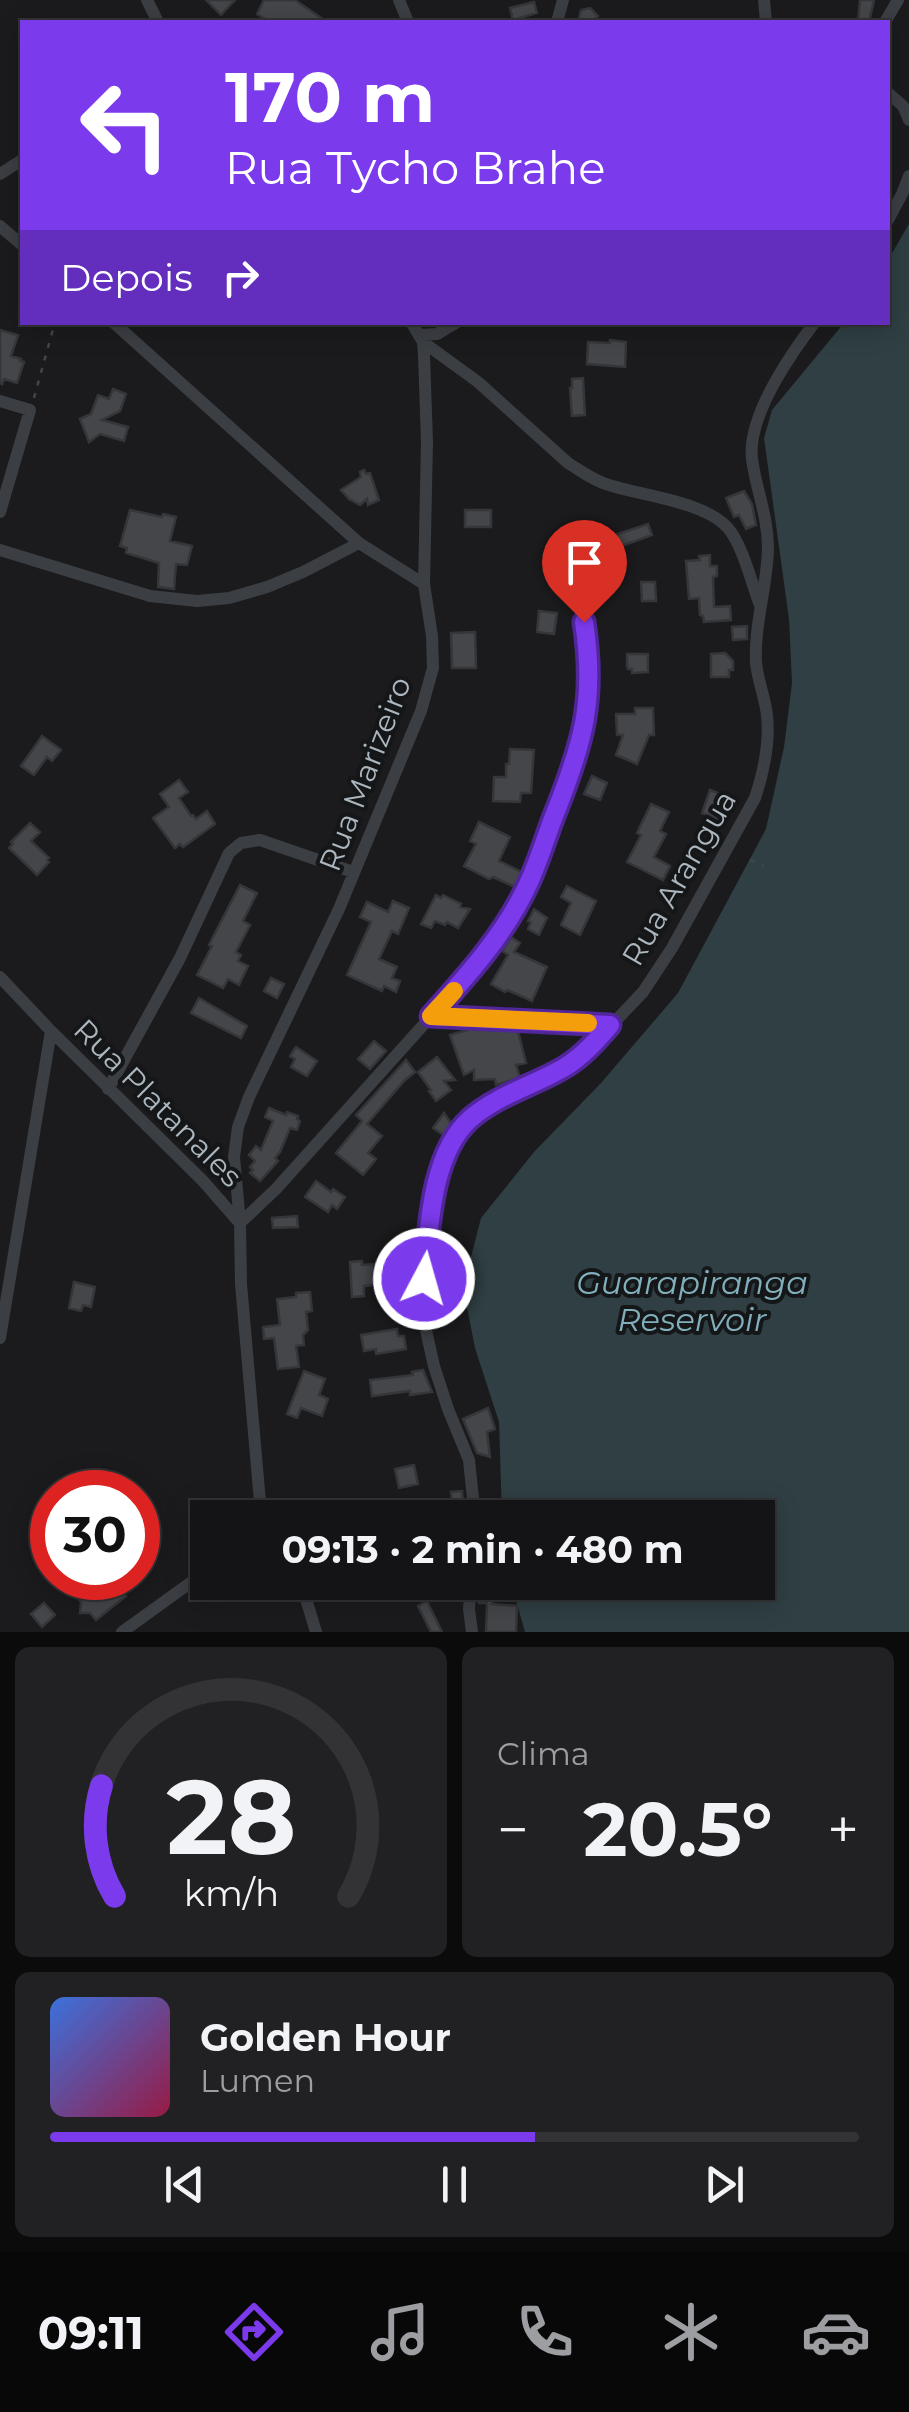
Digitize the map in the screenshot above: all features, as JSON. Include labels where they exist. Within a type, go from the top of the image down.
[{"type":"street","points":[[890,95],[903,106],[909,120]]},
{"type":"street","points":[[890,216],[909,176]]},
{"type":"street","points":[[0,226],[20,243]]},
{"type":"street","points":[[117,325],[359,542],[424,584]]},
{"type":"street","points":[[418,333],[438,334],[452,325]]},
{"type":"street","points":[[761,607],[767,532],[751,452],[756,426],[779,376],[813,325]]},
{"type":"street","name":"Rua Marizeiro","points":[[240,1223],[234,1157],[238,1127],[339,909],[421,711],[433,668],[424,584],[427,442],[418,333]]},
{"type":"street","name":"Rua Arangua","points":[[418,333],[583,473],[606,484],[698,510],[730,530],[761,607],[756,664],[767,716],[764,772],[755,798],[672,948],[643,992],[586,1052],[566,1067],[472,1117],[456,1136],[443,1162],[430,1214],[423,1316],[434,1366],[469,1460],[474,1500]]},
{"type":"street","points":[[0,401],[30,410],[0,512]]},
{"type":"street","points":[[0,550],[150,596],[196,601],[228,598],[267,587],[359,542]]},
{"type":"street","points":[[240,1223],[276,1189],[470,972],[529,882],[572,773],[584,727],[590,688],[589,653],[578,591]]},
{"type":"street","points":[[108,1089],[180,958],[229,854],[241,843],[260,840],[353,872]]},
{"type":"street","name":"Rua Platanales","points":[[0,977],[240,1223],[260,1500]]},
{"type":"street","points":[[431,1016],[610,1025]]},
{"type":"street","points":[[0,1338],[51,1032]]},
{"type":"street","points":[[122,1632],[190,1583]]},
{"type":"street","points":[[306,1600],[316,1632]]},
{"type":"street","points":[[470,1600],[472,1632]]},
{"type":"path","points":[[30,410],[54,325]]},
{"type":"path","points":[[750,860],[764,866]]},
{"type":"water","name":"Guarapiranga Reservoir","points":[[909,224],[909,1632],[525,1632],[516,1600],[775,1600],[775,1500],[501,1500],[499,1422],[475,1348],[467,1307],[471,1257],[481,1218],[534,1152],[601,1083],[678,993],[766,829],[784,747],[792,683],[789,619],[764,438],[772,410],[842,325],[890,325],[890,257]]},
{"type":"building","points":[[206,0],[235,0],[221,15]]},
{"type":"building","points":[[264,0],[295,0],[324,20],[267,20],[257,14]]},
{"type":"building","points":[[860,0],[874,0],[869,20],[858,20]]},
{"type":"building","points":[[534,2],[537,13],[513,20],[510,8]]},
{"type":"building","points":[[590,8],[598,16],[594,20],[578,20],[581,10]]},
{"type":"building","points":[[0,330],[18,335],[11,356],[24,362],[17,383],[4,379],[0,383]]},
{"type":"building","points":[[588,342],[626,342],[625,367],[587,364]]},
{"type":"building","points":[[583,378],[585,415],[572,416],[572,379]]},
{"type":"building","points":[[113,389],[126,394],[120,411],[102,420],[128,427],[124,441],[100,434],[89,442],[80,419],[91,414],[98,395],[109,399]]},
{"type":"building","points":[[364,470],[370,473],[379,500],[368,505],[367,499],[360,505],[341,490],[361,477]]},
{"type":"building","points":[[744,491],[752,504],[756,525],[746,529],[739,515],[734,517],[726,498]]},
{"type":"building","points":[[130,510],[176,517],[170,541],[192,546],[187,565],[176,564],[174,589],[158,587],[159,563],[126,553],[127,548],[120,546]]},
{"type":"building","points":[[465,510],[491,510],[491,527],[465,527]]},
{"type":"building","points":[[648,524],[652,535],[613,549],[612,536]]},
{"type":"building","points":[[710,555],[710,566],[717,566],[717,576],[713,577],[714,607],[730,606],[731,620],[704,622],[699,598],[689,599],[686,561]]},
{"type":"building","points":[[641,582],[655,582],[656,601],[642,601]]},
{"type":"building","points":[[539,611],[557,613],[554,634],[537,632]]},
{"type":"building","points":[[747,626],[747,639],[733,640],[732,627]]},
{"type":"building","points":[[475,632],[476,668],[452,668],[451,633]]},
{"type":"building","points":[[725,653],[733,661],[729,677],[711,677],[711,654]]},
{"type":"building","points":[[627,654],[648,654],[648,672],[632,673],[627,666]]},
{"type":"building","points":[[635,708],[653,708],[654,735],[649,735],[637,764],[616,755],[623,735],[617,735],[616,714],[635,714]]},
{"type":"building","points":[[42,736],[61,750],[52,761],[47,757],[34,775],[21,766]]},
{"type":"building","points":[[510,749],[534,750],[531,793],[521,793],[520,802],[493,801],[494,777],[506,777]]},
{"type":"building","points":[[592,776],[607,783],[600,800],[584,794]]},
{"type":"building","points":[[179,780],[188,792],[179,798],[191,816],[196,819],[207,811],[215,824],[183,847],[180,844],[175,848],[153,818],[169,807],[160,794]]},
{"type":"building","points":[[710,790],[731,798],[723,821],[702,813]]},
{"type":"building","points":[[651,804],[669,812],[660,831],[666,834],[654,857],[670,866],[663,880],[627,862]]},
{"type":"building","points":[[479,822],[510,837],[499,861],[522,872],[515,887],[464,866],[476,844],[470,841]]},
{"type":"building","points":[[30,823],[40,832],[31,841],[49,858],[37,875],[9,848]]},
{"type":"building","points":[[240,885],[257,893],[243,921],[250,925],[236,952],[241,955],[238,961],[248,966],[239,985],[228,979],[223,988],[197,975]]},
{"type":"building","points":[[567,886],[596,901],[580,935],[561,925],[571,903],[561,897]]},
{"type":"building","points":[[436,895],[470,909],[458,928],[447,922],[445,925],[435,921],[431,928],[421,924]]},
{"type":"building","points":[[393,901],[409,908],[398,934],[392,931],[379,959],[397,967],[392,978],[400,981],[396,992],[384,986],[382,991],[347,975],[371,922],[360,917],[367,902],[388,912]]},
{"type":"building","points":[[534,909],[547,918],[539,935],[528,929]]},
{"type":"building","points":[[511,937],[520,943],[514,952],[547,967],[532,1001],[491,984],[508,955],[502,951]]},
{"type":"building","points":[[271,978],[284,984],[277,998],[264,991]]},
{"type":"building","points":[[199,998],[247,1026],[241,1038],[191,1013]]},
{"type":"building","points":[[470,1029],[518,1031],[526,1063],[516,1065],[520,1078],[496,1085],[495,1079],[474,1080],[474,1070],[464,1075],[450,1035]]},
{"type":"building","points":[[374,1041],[386,1051],[370,1069],[358,1059]]},
{"type":"building","points":[[296,1047],[317,1061],[307,1076],[291,1067],[295,1059],[290,1056]]},
{"type":"building","points":[[437,1057],[455,1080],[444,1081],[451,1090],[436,1101],[418,1072]]},
{"type":"building","points":[[406,1060],[415,1072],[367,1124],[382,1136],[368,1153],[376,1159],[363,1175],[336,1153],[362,1121],[356,1115]]},
{"type":"building","points":[[269,1108],[298,1116],[300,1121],[297,1130],[290,1128],[275,1158],[278,1161],[260,1181],[250,1173],[255,1161],[249,1155],[256,1146],[261,1150],[273,1121],[265,1117]]},
{"type":"building","points":[[444,1113],[453,1126],[445,1136],[433,1128]]},
{"type":"building","points":[[316,1181],[345,1197],[337,1209],[332,1205],[328,1212],[305,1197]]},
{"type":"building","points":[[297,1216],[298,1227],[273,1228],[272,1218]]},
{"type":"building","points":[[362,1261],[362,1265],[374,1264],[375,1285],[364,1286],[364,1296],[352,1297],[350,1262]]},
{"type":"building","points":[[74,1282],[95,1287],[91,1307],[83,1305],[81,1311],[69,1308]]},
{"type":"building","points":[[310,1292],[308,1330],[303,1335],[304,1345],[296,1346],[299,1367],[278,1369],[274,1338],[264,1339],[263,1327],[280,1325],[277,1299]]},
{"type":"building","points":[[397,1329],[398,1336],[404,1336],[406,1349],[376,1354],[376,1349],[364,1351],[361,1335]]},
{"type":"building","points":[[423,1370],[432,1392],[372,1396],[370,1380],[413,1375],[412,1372]]},
{"type":"building","points":[[304,1371],[325,1379],[319,1395],[328,1399],[322,1416],[301,1408],[297,1418],[287,1414]]},
{"type":"building","points":[[488,1408],[495,1429],[487,1432],[490,1457],[477,1453],[463,1419]]},
{"type":"building","points":[[414,1465],[418,1484],[399,1488],[395,1469]]},
{"type":"building","points":[[462,1491],[463,1500],[452,1500],[451,1492]]},
{"type":"building","points":[[121,1600],[96,1620],[90,1613],[80,1613],[81,1602]]},
{"type":"building","points":[[493,1600],[492,1604],[517,1606],[516,1632],[486,1632],[487,1603],[479,1603]]},
{"type":"building","points":[[427,1601],[442,1632],[431,1632],[418,1606]]},
{"type":"building","points":[[44,1603],[55,1615],[42,1627],[31,1614]]},
{"type":"slow traffic","points":[[454,991],[431,1016],[588,1023]]},
{"type":"route","points":[[424,1279],[430,1214],[443,1162],[462,1127],[488,1106],[566,1067],[610,1025],[431,1016],[470,972],[529,882],[572,773],[590,688],[584,622]]}]
